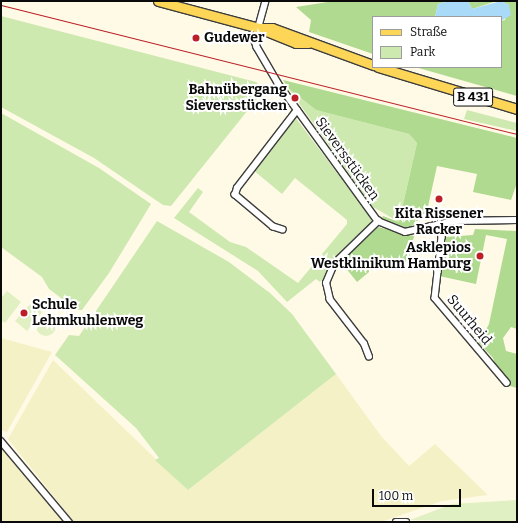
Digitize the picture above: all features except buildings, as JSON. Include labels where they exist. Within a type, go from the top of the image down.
[{"type":"main road","points":[[158,1],[259,28],[289,41],[309,43],[372,65]]},
{"type":"main road","name":"B 431","points":[[381,68],[517,109]]},
{"type":"street","name":"Sieversstücken","points":[[266,1],[259,28],[257,47],[297,110],[378,221],[405,232],[440,224]]},
{"type":"street","name":"Sieversstücken","points":[[283,230],[273,227],[235,195],[237,188],[297,110]]},
{"type":"street","points":[[440,224],[487,218],[517,220]]},
{"type":"street","name":"Sieversstücken","points":[[369,357],[364,344],[330,300],[326,283],[334,264],[378,221]]},
{"type":"street","name":"Suurheid","points":[[440,224],[442,237],[435,298],[507,383]]},
{"type":"street","points":[[1,441],[69,522]]},
{"type":"street","points":[[396,522],[406,522]]},
{"type":"shaded area","points":[[1,338],[52,352],[7,432],[1,430]]},
{"type":"shaded area","points":[[53,360],[188,490],[336,374],[381,436],[409,466],[435,444],[488,495],[442,501],[381,522],[74,522],[8,439]]},
{"type":"shaded area","points":[[1,449],[21,466],[65,522],[1,522]]},
{"type":"green space","points":[[334,1],[448,1],[438,4],[435,16],[372,16],[372,54],[309,32],[311,20],[296,7]]},
{"type":"green space","points":[[468,1],[497,1],[472,9]]},
{"type":"green space","points":[[501,1],[517,1],[517,96],[419,68],[502,68],[502,21],[505,20],[509,5]]},
{"type":"green space","points":[[1,16],[256,82],[264,90],[171,206],[163,205],[94,158],[1,107]]},
{"type":"green space","points":[[283,80],[517,138],[517,183],[511,200],[473,192],[477,174],[437,166],[427,211],[410,228],[397,228],[381,220],[383,216],[399,222],[417,143],[409,134],[316,110],[288,88]]},
{"type":"green space","points":[[288,88],[316,110],[409,134],[417,143],[399,222],[373,207]]},
{"type":"green space","points":[[467,110],[517,123],[517,131],[464,119]]},
{"type":"green space","points":[[1,113],[99,168],[151,204],[109,273],[82,310],[77,310],[49,289],[42,277],[1,247]]},
{"type":"green space","points":[[295,117],[371,218],[371,225],[332,263],[324,278],[320,282],[316,279],[287,302],[258,271],[174,218],[198,188],[203,192],[189,212],[230,242],[246,247],[298,283],[347,224],[347,220],[295,178],[282,194],[253,170]]},
{"type":"green space","points":[[157,221],[229,262],[270,293],[292,314],[336,374],[188,490],[155,460],[159,458],[136,428],[55,355],[69,335],[79,336]]},
{"type":"green space","points":[[378,227],[414,236],[409,259],[397,269],[387,257],[357,282],[341,262]]},
{"type":"green space","points":[[475,229],[517,231],[517,329],[511,327],[503,338],[506,351],[517,354],[517,388],[502,384],[493,358],[479,343],[489,324],[507,239],[486,235],[476,284],[439,276],[446,237],[473,235]]},
{"type":"green space","points":[[7,291],[21,302],[5,323],[1,320],[1,298]]},
{"type":"green space","points":[[31,303],[42,312],[27,331],[15,321]]},
{"type":"green space","points":[[46,316],[53,319],[56,326],[53,333],[46,336],[39,333],[36,326],[39,319]]},
{"type":"green space","points":[[517,500],[517,522],[410,520],[452,504]]},
{"type":"water","points":[[448,1],[468,1],[472,9],[501,1],[509,5],[511,15],[502,20],[502,16],[435,16],[438,4]]},
{"type":"tram line","points":[[1,5],[517,134]]},
{"type":"place","name":"Gudewer","points":[[196,38]]},
{"type":"place","name":"Bahnübergang Sieversstücken","points":[[295,98]]},
{"type":"place","name":"Kita Rissener Racker","points":[[439,199]]},
{"type":"place","name":"Asklepios Westklinikum Hamburg","points":[[480,256]]},
{"type":"place","name":"Schule Lehmkuhlenweg","points":[[24,313]]}]
